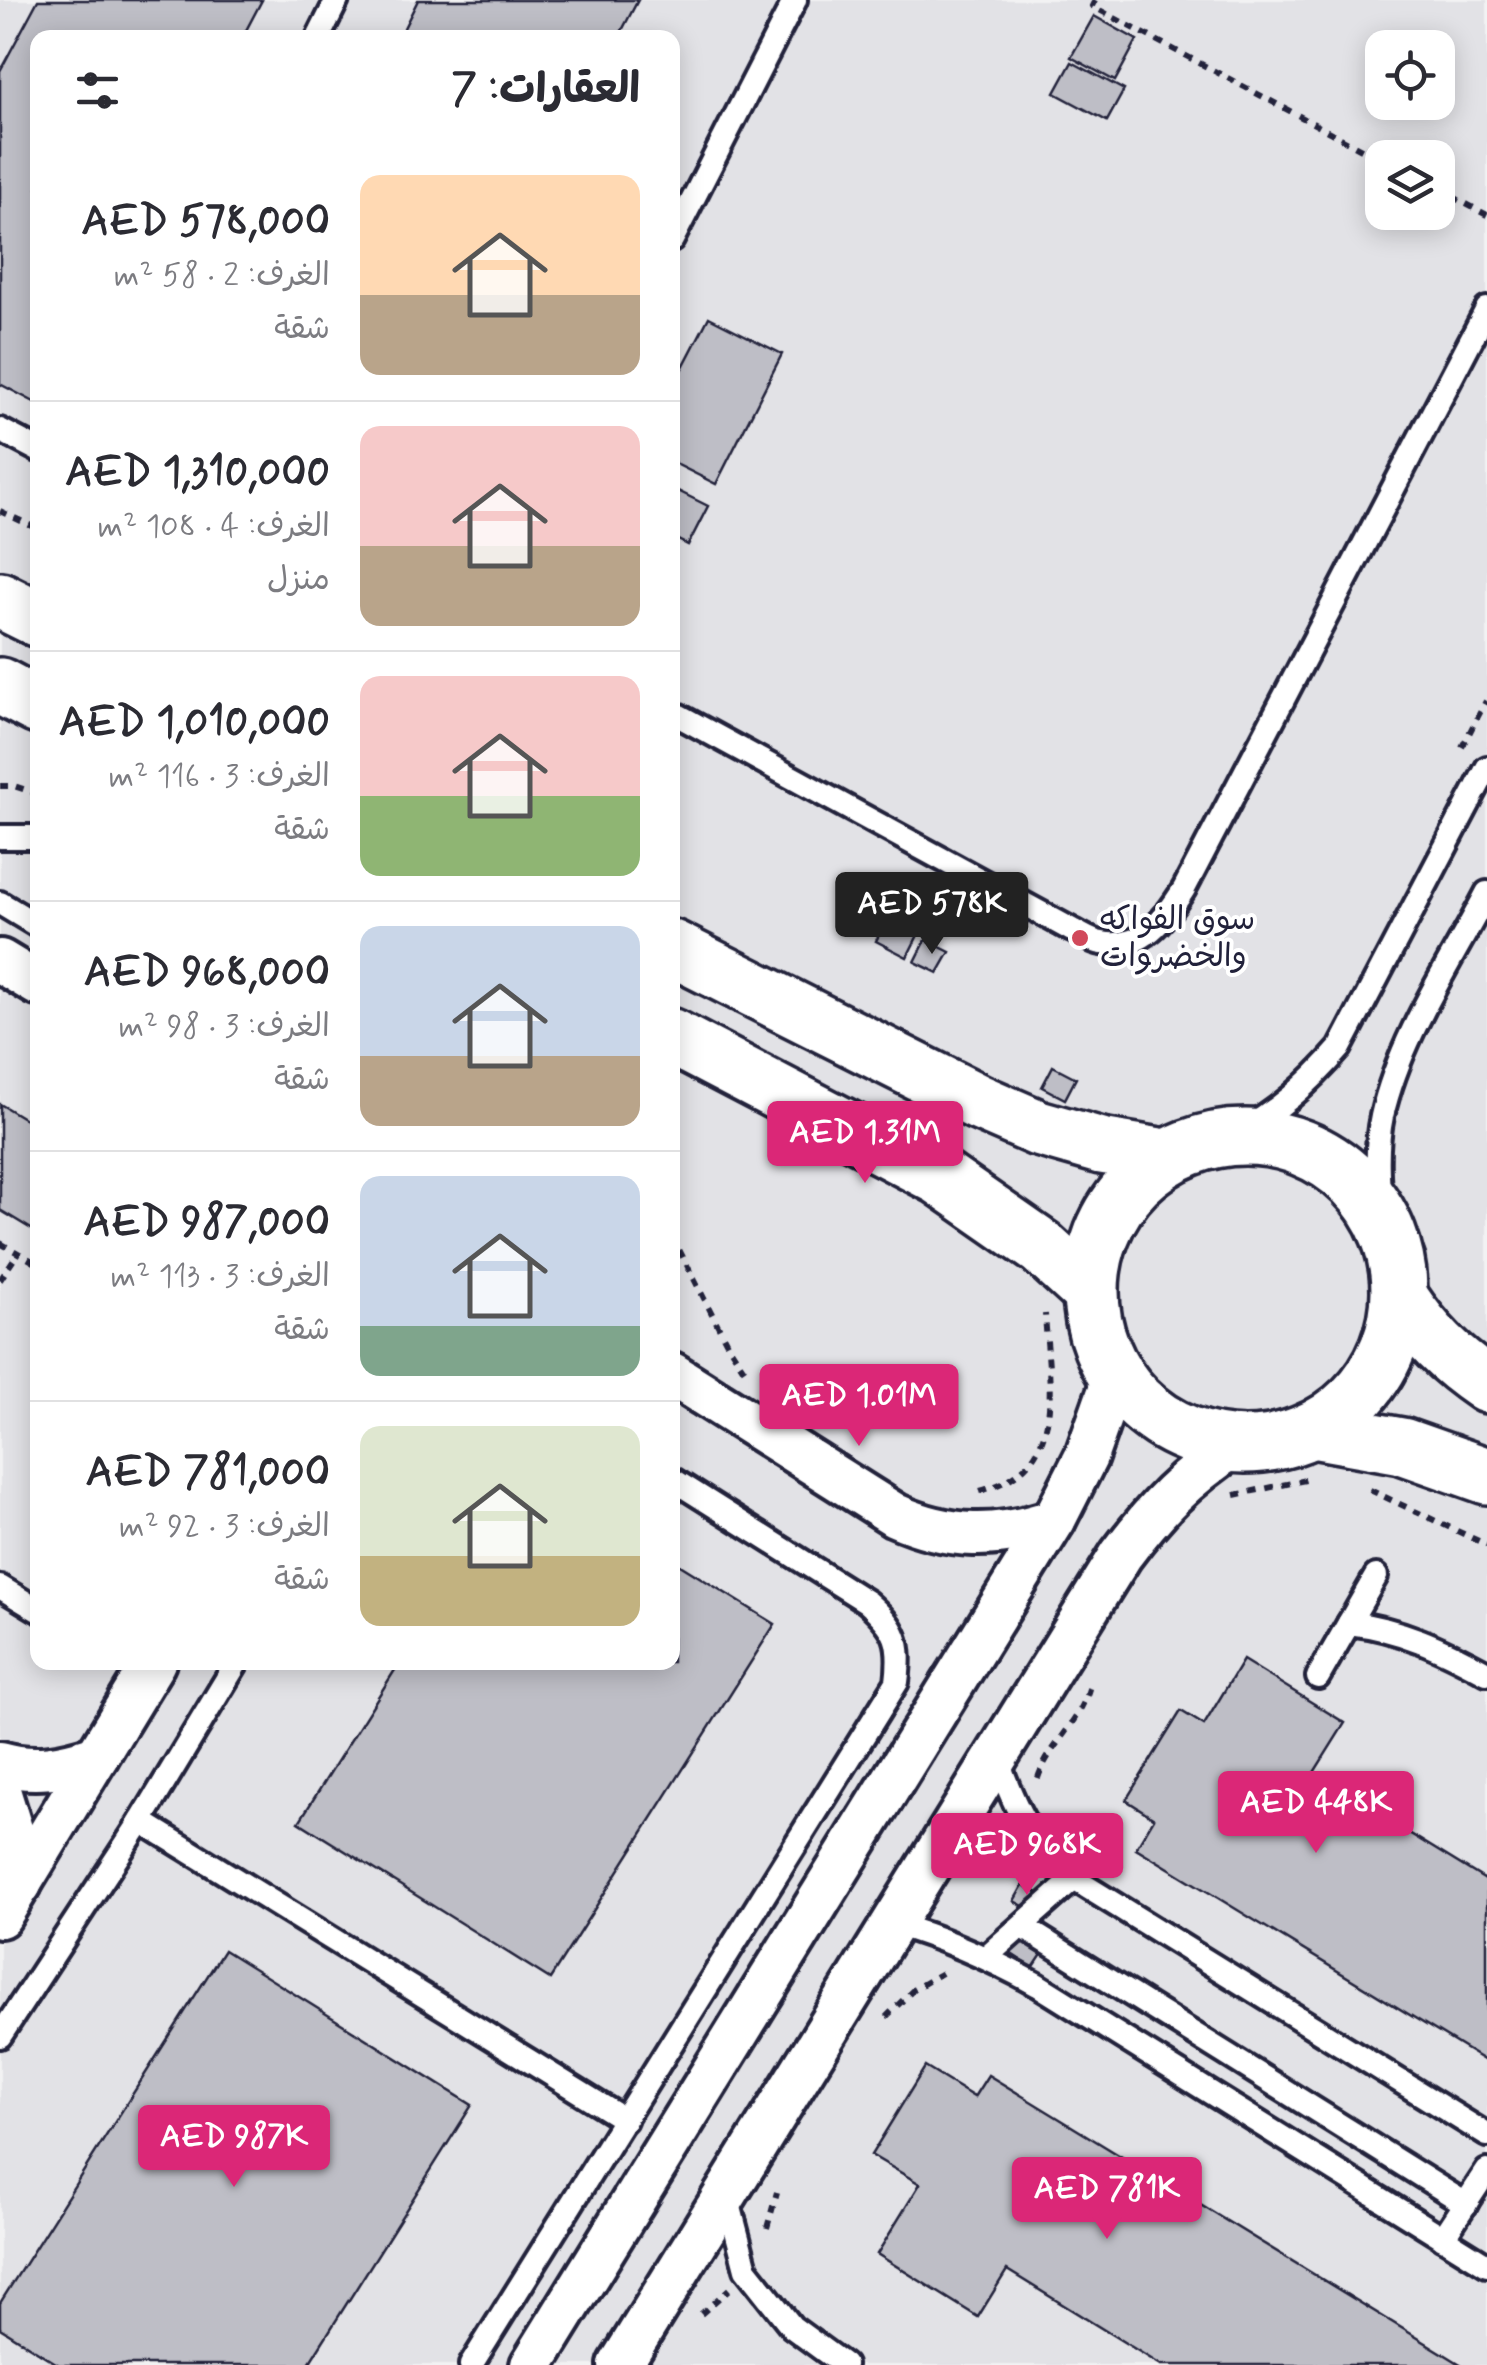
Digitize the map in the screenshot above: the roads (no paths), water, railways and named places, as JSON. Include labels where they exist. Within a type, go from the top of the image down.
[{"type":"street","points":[[0,600],[30,616]]},
{"type":"street","points":[[0,686],[30,702]]},
{"type":"street","points":[[680,952],[978,1102],[1038,1128],[1101,1146],[1166,1157]]},
{"type":"street","points":[[680,1041],[940,1177],[1042,1248],[1090,1292]]},
{"type":"street","points":[[1230,1470],[1199,1438],[1166,1424],[1138,1402],[1115,1374],[1096,1335],[1090,1292],[1095,1252],[1110,1214],[1134,1182],[1166,1157],[1199,1143],[1234,1136],[1269,1138],[1303,1147],[1334,1164],[1396,1215],[1397,1256],[1416,1284],[1425,1334],[1456,1364],[1487,1384]]},
{"type":"street","points":[[1316,1453],[1347,1408],[1375,1377],[1416,1284]]},
{"type":"street","points":[[532,2365],[1054,1520],[1086,1458],[1115,1374]]},
{"type":"street","points":[[680,1379],[894,1515],[920,1526],[974,1536],[1001,1535],[1054,1520]]},
{"type":"street","points":[[620,2365],[1121,1555],[1157,1507],[1193,1472],[1230,1470],[1274,1442],[1316,1453],[1402,1446],[1487,1476]]},
{"type":"street","points":[[10,1900],[97,1756],[140,1670]]},
{"type":"street","points":[[0,1763],[18,1768],[58,1768],[97,1756]]},
{"type":"street","points":[[0,1794],[14,1840],[10,1900]]},
{"type":"lane","points":[[322,30],[338,0]]},
{"type":"lane","points":[[680,225],[796,0]]},
{"type":"lane","points":[[680,716],[1072,930],[1103,944],[1137,940],[1164,920],[1184,889],[1487,310]]},
{"type":"lane","points":[[0,430],[30,446]]},
{"type":"lane","points":[[1234,1136],[1274,1113],[1340,1048],[1487,768]]},
{"type":"lane","points":[[0,837],[30,837]]},
{"type":"lane","points":[[1396,1215],[1377,1167],[1394,1073],[1487,893]]},
{"type":"lane","points":[[0,902],[30,921]]},
{"type":"lane","points":[[471,2365],[897,1682],[901,1652],[890,1622],[867,1602],[680,1484]]},
{"type":"lane","points":[[1318,1677],[1376,1576]]},
{"type":"lane","points":[[0,1587],[30,1605]]},
{"type":"lane","points":[[1349,1622],[1416,1637],[1487,1673]]},
{"type":"lane","points":[[0,2036],[141,1821],[232,1670]]},
{"type":"lane","points":[[997,1758],[1017,1814],[1043,1851],[1074,1879],[1487,2134]]},
{"type":"lane","points":[[141,1821],[625,2120]]},
{"type":"lane","points":[[986,1956],[1074,1879]]},
{"type":"lane","points":[[894,1924],[942,1937],[986,1956],[1487,2266]]},
{"type":"lane","points":[[1023,1926],[1466,2204]]},
{"type":"lane","points":[[1444,2238],[1487,2171]]},
{"type":"lane","points":[[727,2196],[746,2269],[792,2326],[839,2364]]},
{"type":"place","name":"سوق الفواكه والخضروات","points":[[1080,938]]}]
